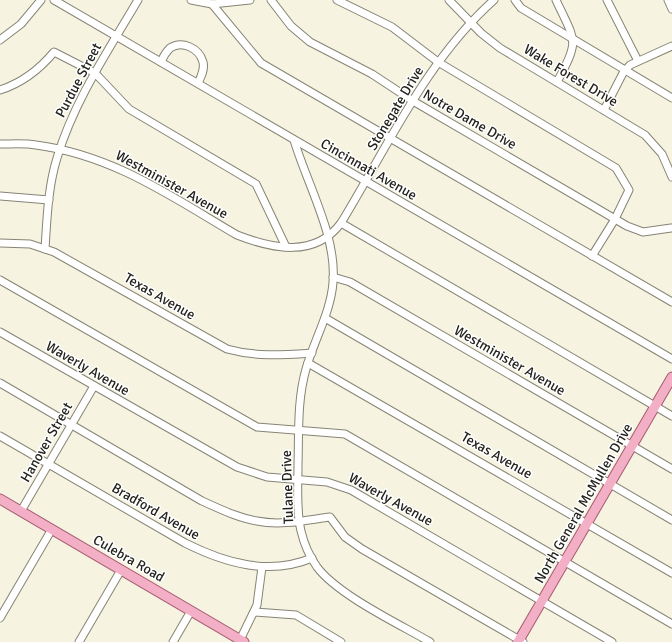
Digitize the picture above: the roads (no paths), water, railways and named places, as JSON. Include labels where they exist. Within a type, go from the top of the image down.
[{"type":"main road","name":"North General McMullen Drive","points":[[520,641],[542,600],[672,377]]},
{"type":"main road","name":"Culebra Road","points":[[0,498],[242,641]]},
{"type":"street","points":[[0,40],[21,24],[41,0]]},
{"type":"street","name":"Cincinnati Avenue","points":[[54,0],[672,359]]},
{"type":"street","name":"Purdue Street","points":[[45,249],[49,200],[60,149],[78,103],[138,0]]},
{"type":"street","points":[[191,0],[212,4],[250,0]]},
{"type":"street","name":"Notre Dame Drive","points":[[271,0],[291,26],[310,42],[372,74],[412,101],[634,230],[643,232],[672,226]]},
{"type":"street","points":[[337,0],[392,27],[438,62],[616,168],[629,190],[615,219],[592,256]]},
{"type":"street","name":"Wake Forest Drive","points":[[449,0],[470,23],[500,48],[634,127],[651,140],[662,154],[672,177]]},
{"type":"street","name":"Stonegate Drive","points":[[328,236],[341,222],[366,182],[412,101],[438,62],[457,36],[494,0]]},
{"type":"street","points":[[514,0],[521,8],[672,98]]},
{"type":"street","points":[[556,0],[573,40],[572,54],[557,82]]},
{"type":"street","points":[[607,0],[638,62]]},
{"type":"street","points":[[668,0],[672,9]]},
{"type":"street","points":[[212,4],[262,63],[672,302]]},
{"type":"street","points":[[161,62],[170,48],[179,44],[189,46],[198,53],[204,63],[198,83]]},
{"type":"street","points":[[604,110],[625,71],[630,65],[672,46]]},
{"type":"street","points":[[0,90],[24,79],[38,70],[54,52],[96,73],[129,109],[256,184],[286,248]]},
{"type":"street","points":[[294,140],[302,168],[328,236],[333,277],[330,297],[312,353]]},
{"type":"street","name":"Westminister Avenue","points":[[0,144],[35,145],[60,149],[119,168],[237,235],[266,246],[286,248],[318,243],[328,236]]},
{"type":"street","points":[[0,196],[49,200]]},
{"type":"street","points":[[341,222],[672,416]]},
{"type":"street","name":"Texas Avenue","points":[[0,243],[30,244],[80,265],[227,349],[242,353],[269,356],[312,353]]},
{"type":"street","name":"Westminister Avenue","points":[[333,277],[350,282],[672,469]]},
{"type":"street","points":[[0,280],[257,427],[345,434],[672,624]]},
{"type":"street","points":[[324,318],[672,520]]},
{"type":"street","name":"Waverly Avenue","points":[[0,332],[236,467],[267,477],[327,482],[351,490],[612,642]]},
{"type":"street","name":"Tulane Drive","points":[[312,353],[300,396],[298,480],[300,521],[306,545],[317,567],[335,586],[430,642]]},
{"type":"street","name":"Texas Avenue","points":[[308,363],[587,522],[672,573]]},
{"type":"street","points":[[0,383],[202,501],[220,510],[258,522],[300,521],[330,517],[346,537],[362,549],[520,641]]},
{"type":"street","name":"Hanover Street","points":[[21,511],[94,386]]},
{"type":"street","name":"Bradford Avenue","points":[[0,436],[185,543],[209,555],[262,567],[290,565],[312,558]]},
{"type":"street","points":[[0,618],[52,529]]},
{"type":"street","points":[[242,641],[255,612],[259,596],[262,567]]},
{"type":"street","points":[[79,642],[121,570]]},
{"type":"street","points":[[173,642],[191,611]]},
{"type":"street","points":[[255,612],[296,615],[341,642]]}]
